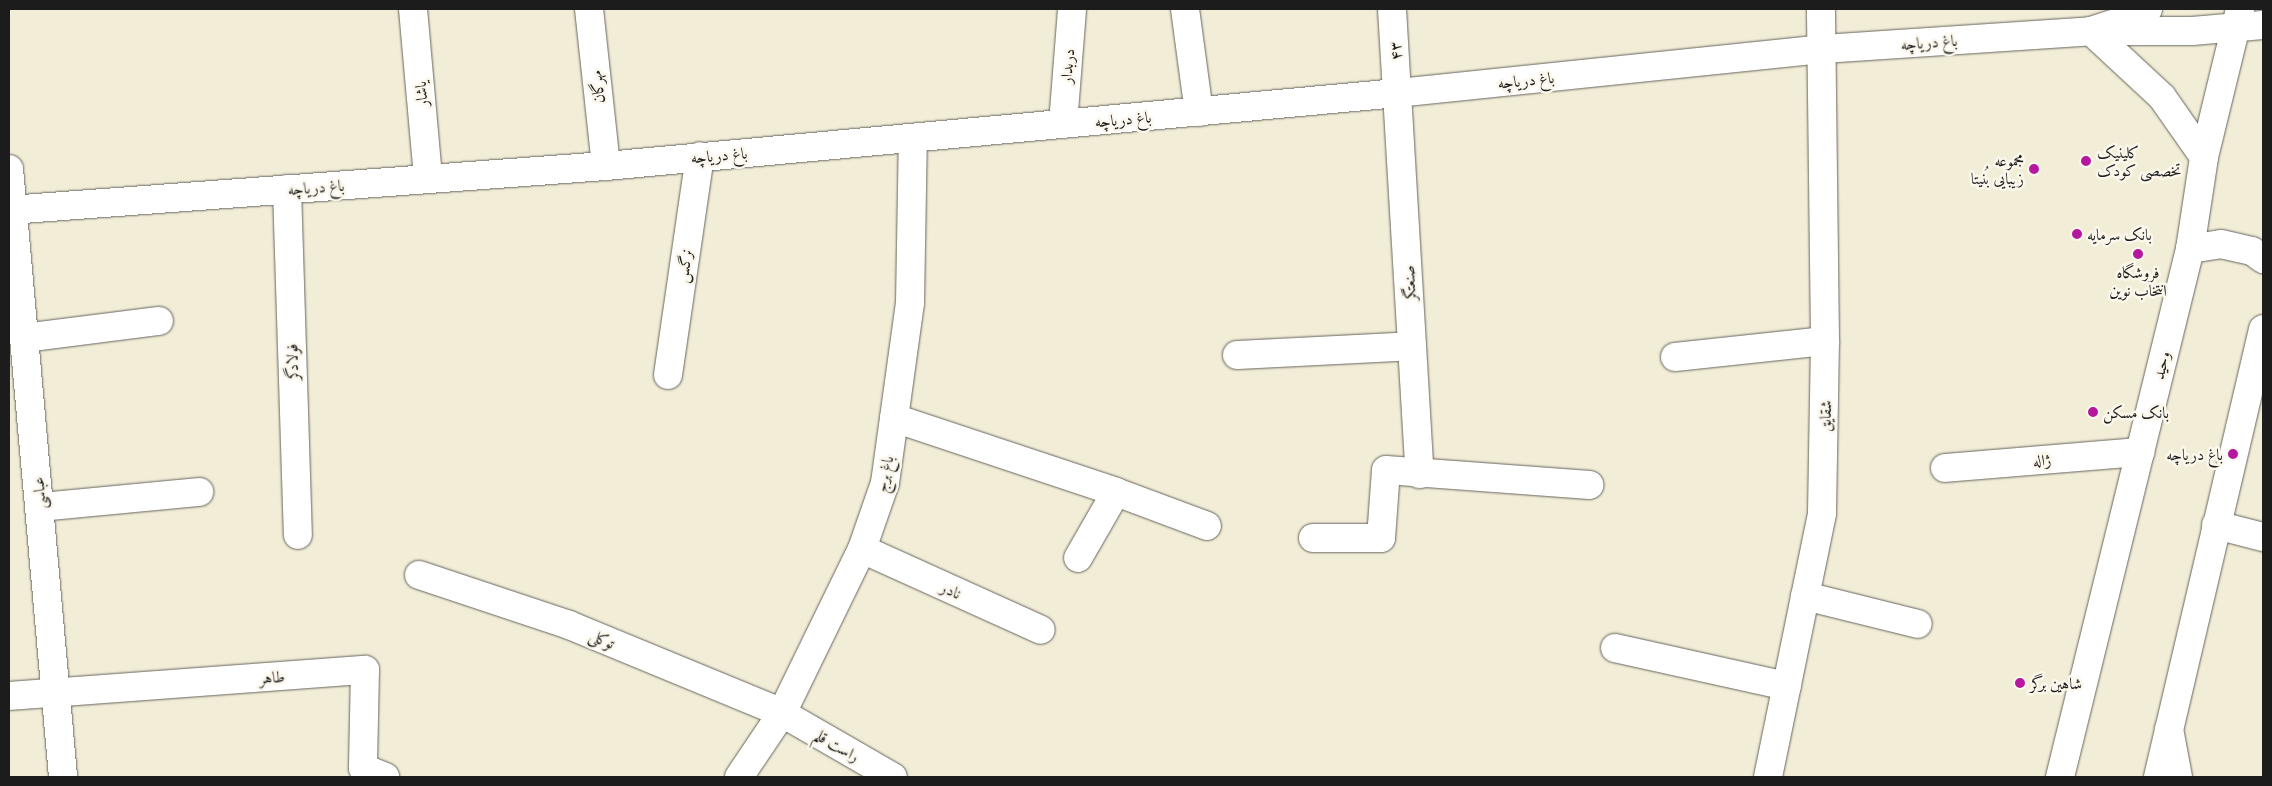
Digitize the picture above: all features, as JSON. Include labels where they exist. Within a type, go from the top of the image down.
[{"type":"street","name":"یاشار","points":[[413,9],[428,178]]},
{"type":"street","name":"مهرگان","points":[[589,9],[606,166]]},
{"type":"street","name":"دربدار","points":[[1063,124],[1072,9]]},
{"type":"street","points":[[1185,9],[1199,112]]},
{"type":"street","name":"۴۳","points":[[1392,9],[1398,93]]},
{"type":"street","name":"شقایق","points":[[1768,777],[1822,513],[1826,341],[1821,9]]},
{"type":"street","points":[[2148,9],[2140,15],[2091,31],[2162,98],[2204,157]]},
{"type":"street","name":"باغ دریاچه","points":[[10,210],[606,166],[1398,93],[1823,49],[2091,31],[2192,31],[2238,17],[2263,24]]},
{"type":"street","name":"وحید","points":[[2060,777],[2190,249],[2204,157],[2238,17]]},
{"type":"street","name":"صنعتگر","points":[[1398,93],[1420,474]]},
{"type":"street","name":"باغ برج","points":[[739,777],[782,712],[862,549],[885,483],[910,304],[913,138]]},
{"type":"street","name":"نرگس","points":[[668,375],[700,156]]},
{"type":"street","name":"عباسی","points":[[9,169],[10,210],[40,507],[63,777]]},
{"type":"street","name":"فولادگر","points":[[287,189],[298,535]]},
{"type":"street","points":[[2190,249],[2221,244],[2252,251],[2263,259]]},
{"type":"street","points":[[24,338],[159,320]]},
{"type":"street","points":[[2158,777],[2263,329]]},
{"type":"street","points":[[1675,357],[1826,341]]},
{"type":"street","points":[[1237,354],[1412,346]]},
{"type":"street","points":[[894,418],[1116,492],[1207,526]]},
{"type":"street","name":"ژاله","points":[[1945,468],[2140,452]]},
{"type":"street","points":[[1313,538],[1381,538],[1386,470],[1589,485]]},
{"type":"street","points":[[40,507],[199,492]]},
{"type":"street","points":[[1078,558],[1116,492]]},
{"type":"street","points":[[2216,525],[2263,537]]},
{"type":"street","name":"نادر","points":[[862,549],[1041,630]]},
{"type":"street","name":"توکلی","points":[[419,575],[569,625],[782,712]]},
{"type":"street","points":[[1805,596],[1918,624]]},
{"type":"street","points":[[1615,648],[1787,686]]},
{"type":"street","name":"طاهر","points":[[57,693],[365,670],[363,768],[385,777]]},
{"type":"street","points":[[9,696],[57,693]]},
{"type":"street","name":"راست قلم","points":[[782,712],[893,777]]},
{"type":"street","points":[[2169,729],[2178,777]]},
{"type":"place","name":"کلینیک تخصصی کودک","points":[[2086,161]]},
{"type":"place","name":"مجموعه زیبایی بُنیتا","points":[[2034,169]]},
{"type":"place","name":"بانک سرمایه","points":[[2077,234]]},
{"type":"place","name":"فروشگاه انتخاب نوین","points":[[2138,254]]},
{"type":"place","name":"بانک مسکن","points":[[2093,412]]},
{"type":"place","name":"باغ دریاچه","points":[[2233,454]]},
{"type":"place","name":"شاهین برگر","points":[[2020,683]]}]
